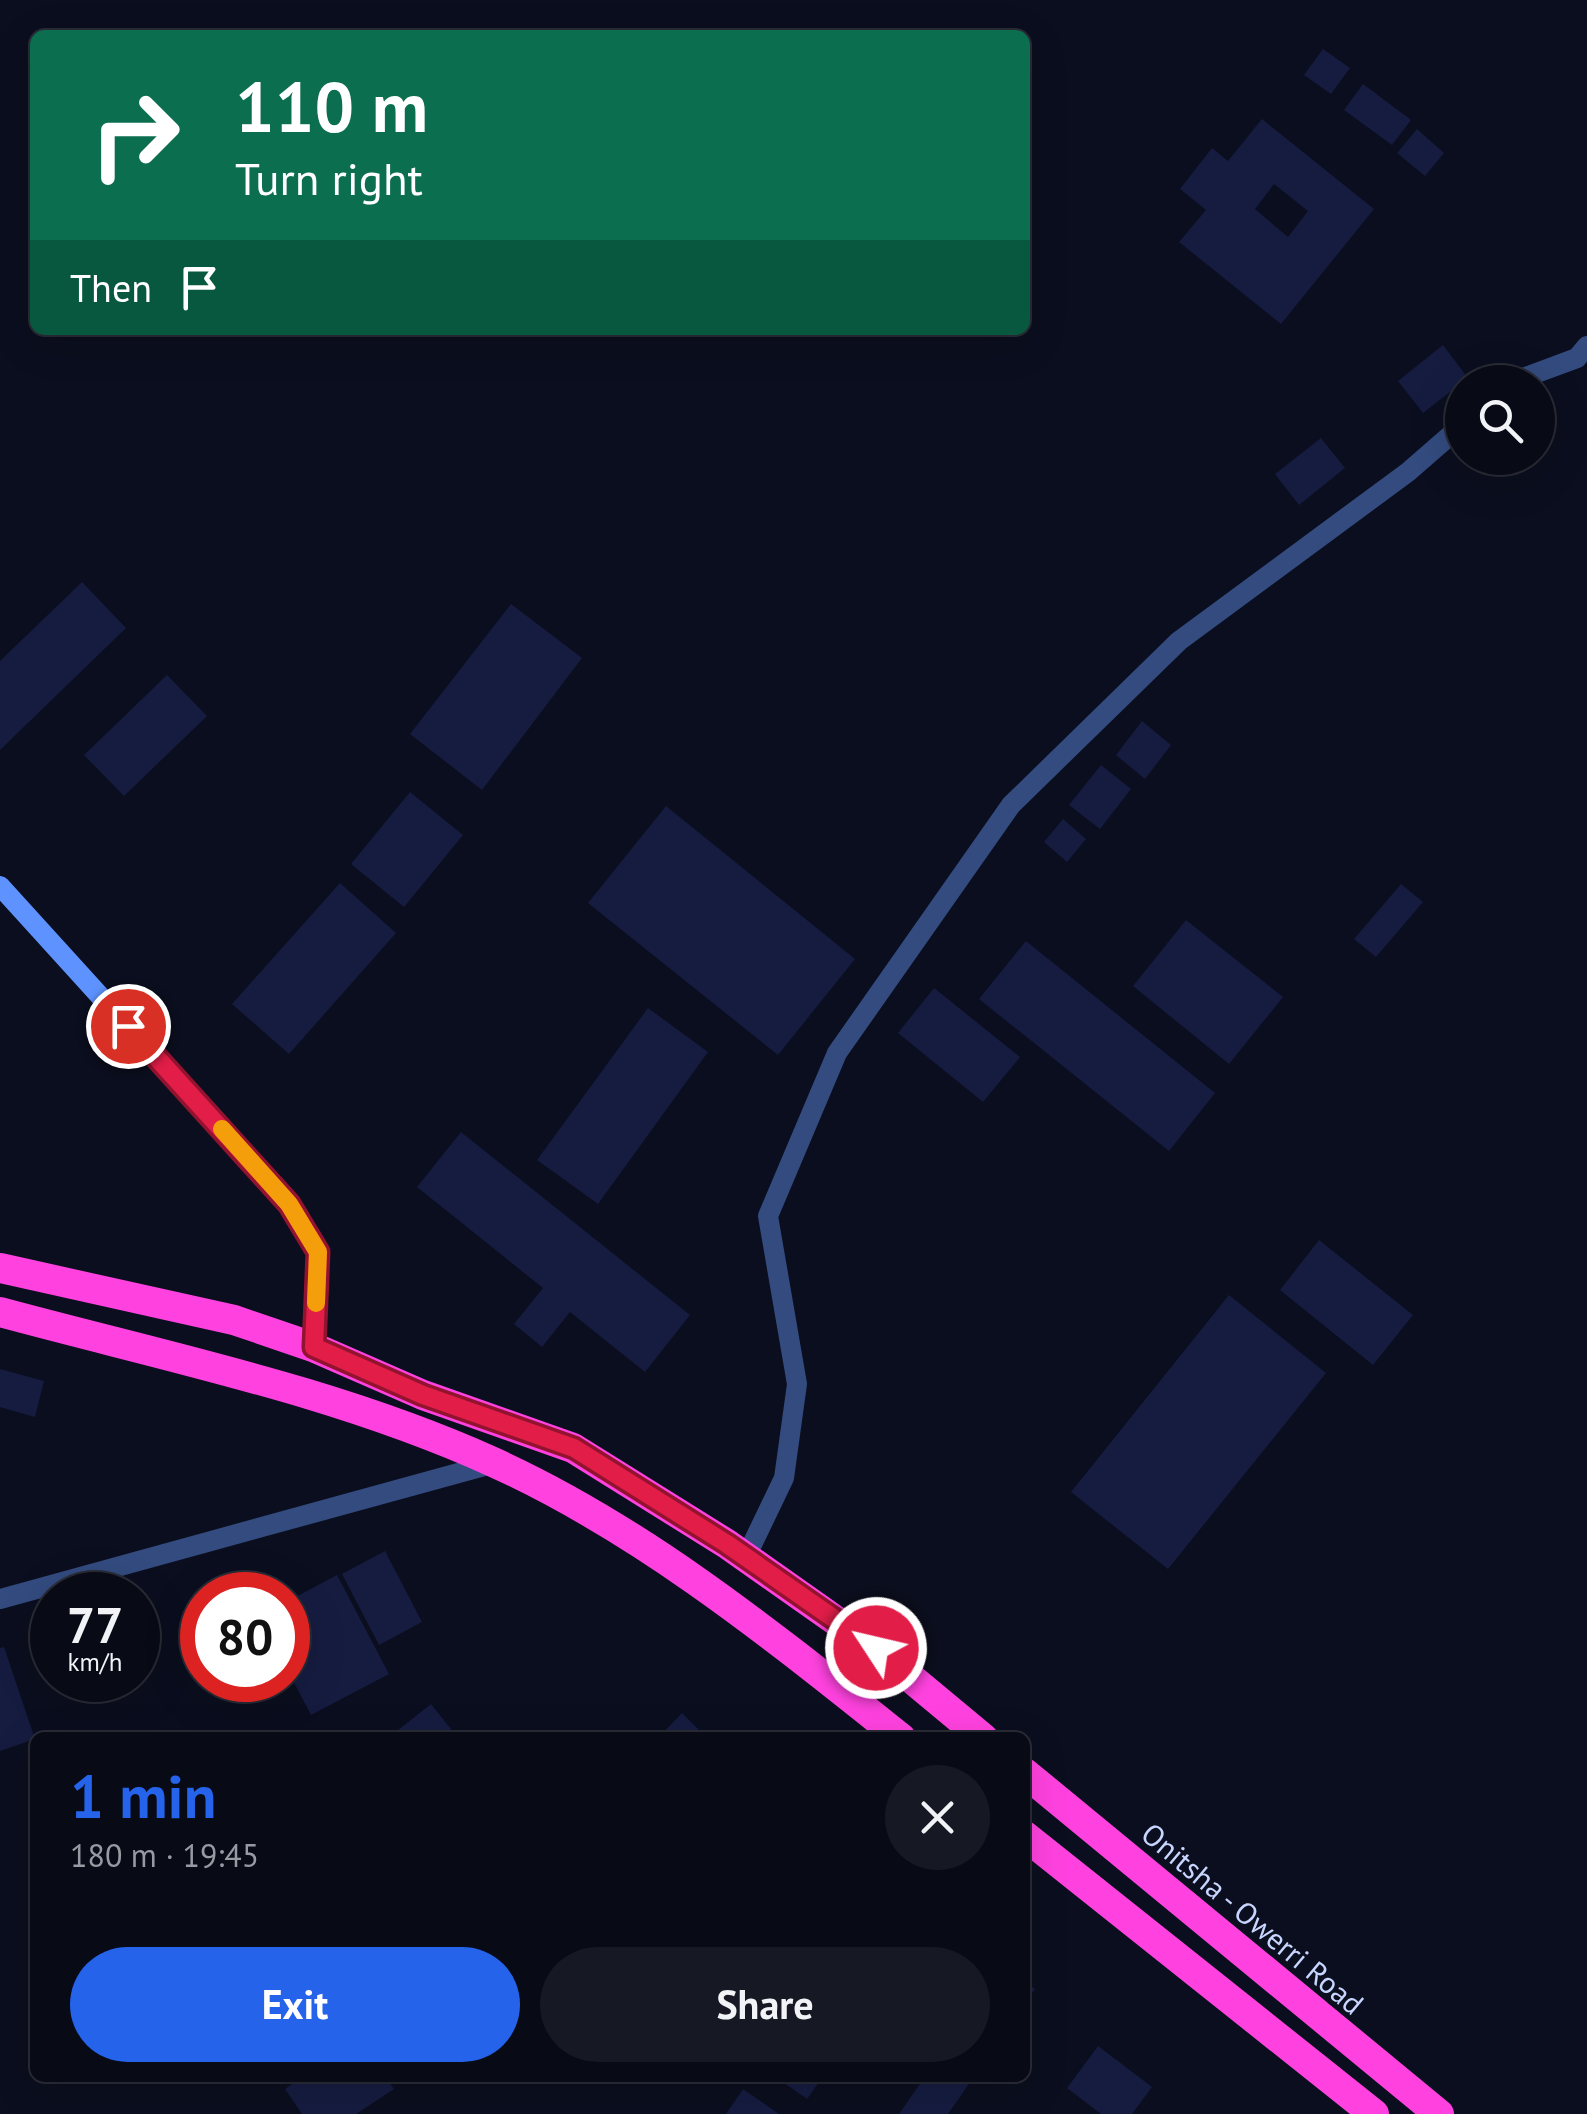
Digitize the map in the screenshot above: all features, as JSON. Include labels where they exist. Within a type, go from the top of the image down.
[{"type":"highway","points":[[0,1268],[234,1320],[314,1347],[423,1395],[574,1448],[746,1557],[876,1648],[976,1732]]},
{"type":"highway","points":[[0,1312],[267,1382],[388,1420],[495,1463],[631,1536],[770,1633],[894,1732]]},
{"type":"highway","name":"Onitsha - Owerri Road","points":[[1030,1776],[1438,2114]]},
{"type":"highway","points":[[1030,1840],[1374,2114]]},
{"type":"street","points":[[1555,366],[1577,358],[1587,346]]},
{"type":"street","points":[[746,1557],[784,1478],[797,1384],[768,1216],[837,1053],[1011,805],[1178,642],[1408,472],[1445,440]]},
{"type":"street","points":[[0,886],[289,1204],[318,1252],[314,1347]]},
{"type":"street","points":[[0,1599],[495,1463]]},
{"type":"building","points":[[1323,49],[1350,68],[1331,94],[1304,75]]},
{"type":"building","points":[[1363,84],[1411,120],[1392,145],[1344,110]]},
{"type":"building","points":[[1262,119],[1374,209],[1281,324],[1179,242],[1206,210],[1180,189],[1212,148],[1228,161]],"holes":[[[1274,184],[1308,211],[1288,237],[1255,209]]]},
{"type":"building","points":[[1417,129],[1444,153],[1425,176],[1397,153]]},
{"type":"building","points":[[1443,345],[1458,365],[1445,365],[1445,396],[1423,413],[1398,381]]},
{"type":"building","points":[[1321,438],[1345,468],[1299,505],[1275,474]]},
{"type":"building","points":[[82,582],[126,628],[0,750],[0,661]]},
{"type":"building","points":[[511,604],[582,658],[482,790],[410,734]]},
{"type":"building","points":[[167,675],[207,716],[124,796],[84,755]]},
{"type":"building","points":[[1142,721],[1171,745],[1145,779],[1116,755]]},
{"type":"building","points":[[1101,765],[1131,789],[1100,829],[1069,805]]},
{"type":"building","points":[[410,792],[463,835],[404,907],[351,864]]},
{"type":"building","points":[[666,806],[855,959],[778,1055],[588,903]]},
{"type":"building","points":[[1063,819],[1086,839],[1067,862],[1044,842]]},
{"type":"building","points":[[340,883],[396,933],[289,1054],[232,1004]]},
{"type":"building","points":[[1401,884],[1423,902],[1376,957],[1354,939]]},
{"type":"building","points":[[1186,920],[1283,997],[1229,1064],[1133,986]]},
{"type":"building","points":[[1026,941],[1215,1093],[1169,1151],[979,999]]},
{"type":"building","points":[[934,988],[1020,1057],[983,1102],[898,1033]]},
{"type":"building","points":[[648,1008],[708,1052],[598,1204],[537,1160]]},
{"type":"building","points":[[461,1132],[690,1315],[645,1372],[570,1312],[542,1347],[514,1324],[543,1288],[417,1187]]},
{"type":"building","points":[[1319,1240],[1413,1315],[1373,1365],[1280,1290]]},
{"type":"building","points":[[1229,1295],[1326,1373],[1168,1569],[1071,1492]]},
{"type":"building","points":[[0,1369],[44,1381],[35,1417],[0,1407]]},
{"type":"building","points":[[385,1551],[422,1622],[379,1645],[342,1574]]},
{"type":"building","points":[[337,1575],[389,1674],[311,1715],[304,1702],[310,1702],[310,1589]]},
{"type":"building","points":[[4,1647],[33,1732],[30,1741],[0,1751],[0,1648]]},
{"type":"building","points":[[431,1704],[453,1732],[396,1732]]},
{"type":"building","points":[[682,1713],[701,1732],[664,1732]]},
{"type":"building","points":[[1098,2046],[1152,2087],[1132,2114],[1101,2114],[1067,2088]]},
{"type":"building","points":[[295,2082],[389,2082],[394,2089],[356,2114],[302,2114],[285,2089]]},
{"type":"building","points":[[783,2082],[819,2082],[807,2099]]},
{"type":"building","points":[[921,2082],[970,2082],[948,2114],[899,2114]]},
{"type":"building","points":[[743,2089],[779,2114],[726,2114]]},
{"type":"slow traffic","points":[[222,1129],[289,1204],[318,1252],[316,1303]]},
{"type":"route","points":[[128,1026],[289,1204],[318,1252],[314,1347],[423,1395],[574,1448],[727,1544],[876,1648]]}]
